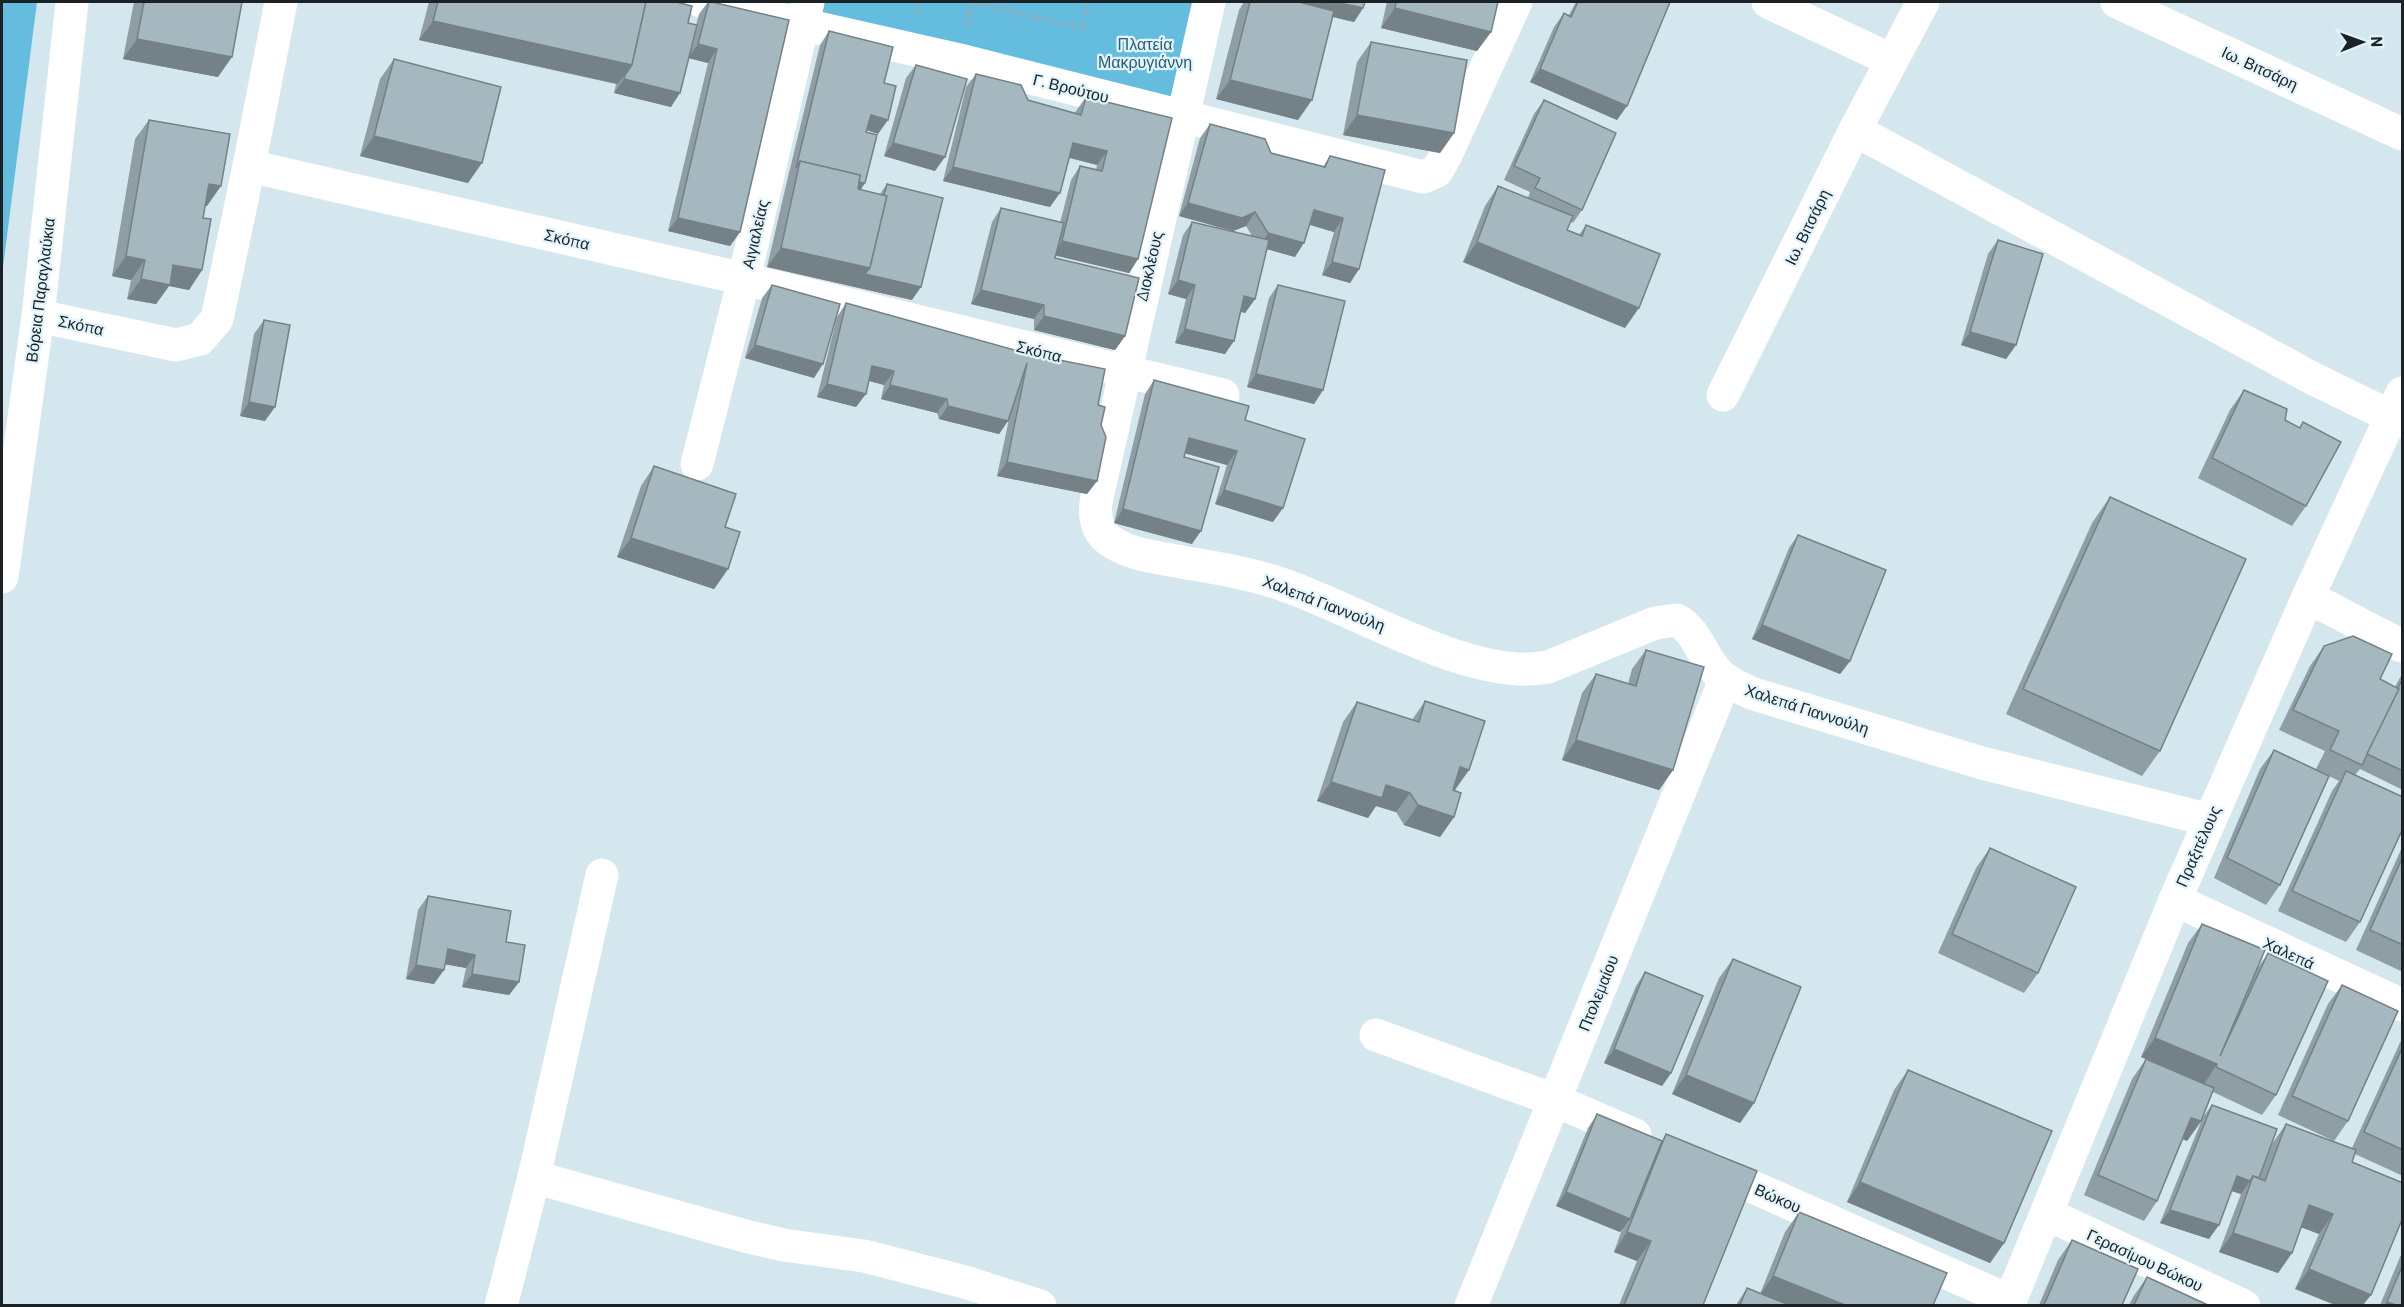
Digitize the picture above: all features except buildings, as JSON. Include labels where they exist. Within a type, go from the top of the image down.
[{"type":"street","name":"Βόρεια Παραγλαύκια","points":[[2,577],[38,316],[72,2]]},
{"type":"street","points":[[249,166],[281,2]]},
{"type":"street","name":"Γ. Βρούτου","points":[[703,2],[805,13],[960,60],[1423,177],[1437,171],[1516,2]]},
{"type":"street","name":"Διοκλέους","points":[[1100,531],[1095,520],[1096,502],[1209,2]]},
{"type":"street","points":[[1768,2],[1892,60]]},
{"type":"street","name":"Ιω. Βιτσάρη","points":[[1723,395],[1855,129],[1923,2]]},
{"type":"street","name":"Ιω. Βιτσάρη","points":[[2117,2],[2403,134]]},
{"type":"street","name":"Αιγιαλείας","points":[[697,464],[744,279],[805,13]]},
{"type":"street","points":[[1855,129],[2312,378],[2399,411]]},
{"type":"street","name":"Σκόπα","points":[[38,316],[176,345],[200,339],[217,319],[249,166],[744,279],[1223,395]]},
{"type":"street","name":"Πραξιτέλους","points":[[2009,1303],[2175,900],[2308,597],[2399,411]]},
{"type":"street","name":"Χαλεπά Γιαννούλη","points":[[1100,531],[1120,547],[1278,582],[1462,658],[1505,668],[1535,670],[1548,667],[1655,623],[1677,620],[1695,635],[1709,661],[1725,680],[1785,704],[1982,764],[2210,820]]},
{"type":"street","points":[[2308,597],[2403,646]]},
{"type":"street","name":"Πτολεμαίου","points":[[1471,1305],[1725,680]]},
{"type":"street","points":[[501,1305],[534,1177],[602,875]]},
{"type":"street","name":"Χαλεπά","points":[[2175,900],[2403,1005]]},
{"type":"street","name":"Βώκου","points":[[1376,1035],[1554,1100],[2009,1303]]},
{"type":"street","points":[[534,1177],[745,1236],[783,1245],[864,1256],[1040,1305]]},
{"type":"street","name":"Γερασίμου Βώκου","points":[[2046,1214],[2244,1305]]},
{"type":"path","points":[[960,60],[971,2],[1083,28],[1087,2]]},
{"type":"green space","points":[[2,2],[37,2],[2,275]]},
{"type":"green space","name":"Πλατεία Μακρυγιάννη","points":[[808,2],[1209,2],[1183,115],[802,24]]}]
